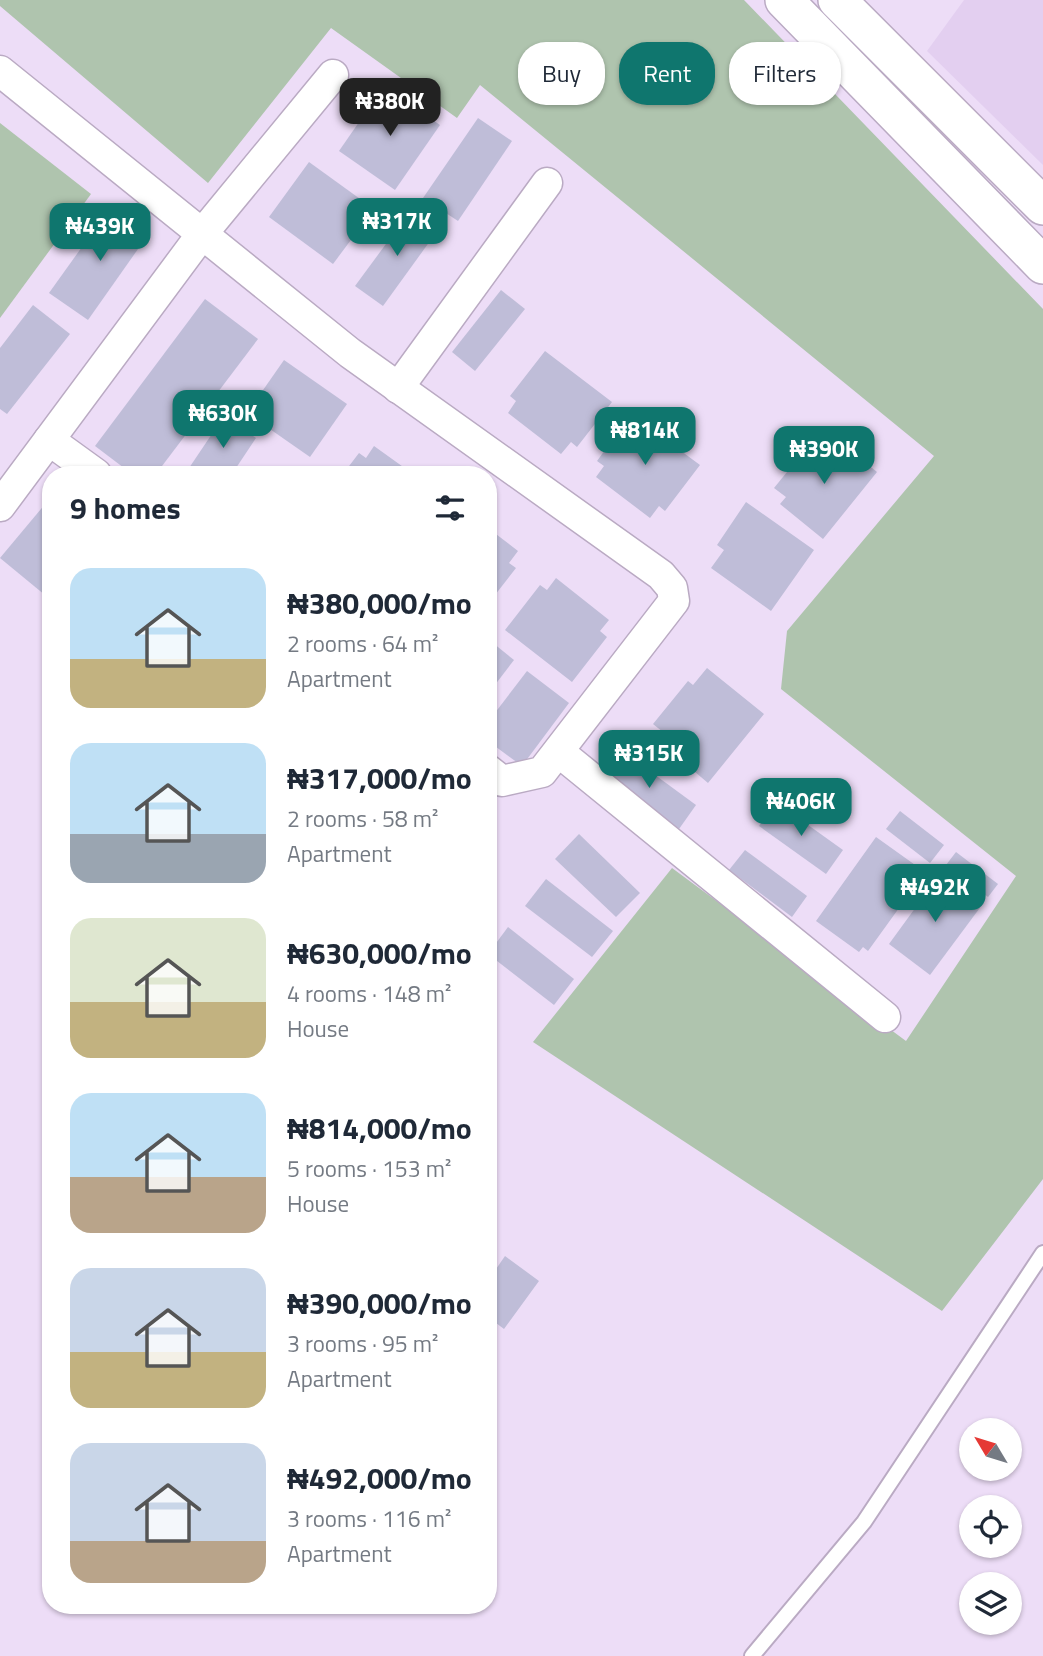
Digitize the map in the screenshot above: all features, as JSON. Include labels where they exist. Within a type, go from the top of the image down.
[{"type":"street","points":[[784,0],[1043,265]]},
{"type":"street","points":[[836,0],[1043,206]]},
{"type":"street","points":[[0,71],[349,354],[661,575],[672,588],[674,601],[542,772],[502,781],[497,777]]},
{"type":"street","points":[[0,506],[202,234],[333,75]]},
{"type":"street","points":[[398,388],[547,183]]},
{"type":"street","points":[[49,440],[85,466]]},
{"type":"street","points":[[559,752],[885,1017]]},
{"type":"lane","points":[[752,1656],[864,1522],[1043,1253]]},
{"type":"shaded area","points":[[964,0],[1043,0],[1043,165],[927,51]]},
{"type":"green space","points":[[0,0],[744,0],[785,42],[729,42],[729,105],[841,105],[841,100],[1043,309],[1043,1179],[942,1311],[533,1042],[672,868],[906,1041],[1016,876],[781,689],[787,631],[934,456],[480,85],[457,118],[331,28],[208,183],[0,6]]},
{"type":"green space","points":[[0,123],[91,194],[0,318]]},
{"type":"building","points":[[384,86],[440,125],[395,190],[339,151]]},
{"type":"building","points":[[478,118],[512,141],[458,221],[423,198]]},
{"type":"building","points":[[309,162],[374,209],[333,264],[269,217]]},
{"type":"building","points":[[112,205],[150,232],[88,320],[49,293]]},
{"type":"building","points":[[411,210],[438,230],[383,306],[355,286]]},
{"type":"building","points":[[501,290],[525,309],[475,371],[452,352]]},
{"type":"building","points":[[205,299],[258,339],[162,466],[121,466],[95,446]]},
{"type":"building","points":[[33,305],[70,334],[7,414],[0,409],[0,348]]},
{"type":"building","points":[[545,351],[612,402],[577,447],[571,442],[561,454],[508,413],[516,401],[510,396]]},
{"type":"building","points":[[284,360],[347,404],[310,457],[247,413]]},
{"type":"building","points":[[631,414],[700,465],[665,511],[659,506],[650,518],[596,477],[604,466],[597,461]]},
{"type":"building","points":[[224,416],[256,438],[237,466],[190,466]]},
{"type":"building","points":[[813,440],[834,457],[844,445],[877,472],[823,539],[780,504],[786,497],[774,488]]},
{"type":"building","points":[[374,446],[402,466],[349,466],[359,453],[366,458]]},
{"type":"building","points":[[746,502],[814,550],[771,611],[711,568],[724,550],[717,545]]},
{"type":"building","points":[[42,508],[42,593],[0,558]]},
{"type":"building","points":[[497,535],[518,551],[509,563],[516,568],[497,592]]},
{"type":"building","points":[[556,578],[609,620],[600,631],[607,637],[572,682],[505,630],[540,585],[547,590]]},
{"type":"building","points":[[497,646],[514,660],[497,682]]},
{"type":"building","points":[[707,668],[764,714],[708,783],[662,744],[668,736],[653,724],[688,681],[693,685]]},
{"type":"building","points":[[527,671],[569,703],[522,766],[497,748],[497,710]]},
{"type":"building","points":[[621,750],[696,805],[679,829],[603,775]]},
{"type":"building","points":[[776,802],[843,850],[826,874],[759,826]]},
{"type":"building","points":[[900,811],[944,845],[930,863],[886,829]]},
{"type":"building","points":[[579,834],[640,893],[616,917],[555,859]]},
{"type":"building","points":[[876,837],[925,872],[868,951],[863,947],[859,952],[816,921]]},
{"type":"building","points":[[745,850],[807,896],[792,917],[729,870]]},
{"type":"building","points":[[956,852],[998,884],[988,897],[946,865]]},
{"type":"building","points":[[940,874],[982,905],[930,975],[889,944]]},
{"type":"building","points":[[546,879],[613,931],[592,957],[525,906]]},
{"type":"building","points":[[508,927],[574,979],[554,1005],[497,961],[497,942]]},
{"type":"building","points":[[505,1256],[539,1281],[504,1329],[497,1324],[497,1268]]}]
